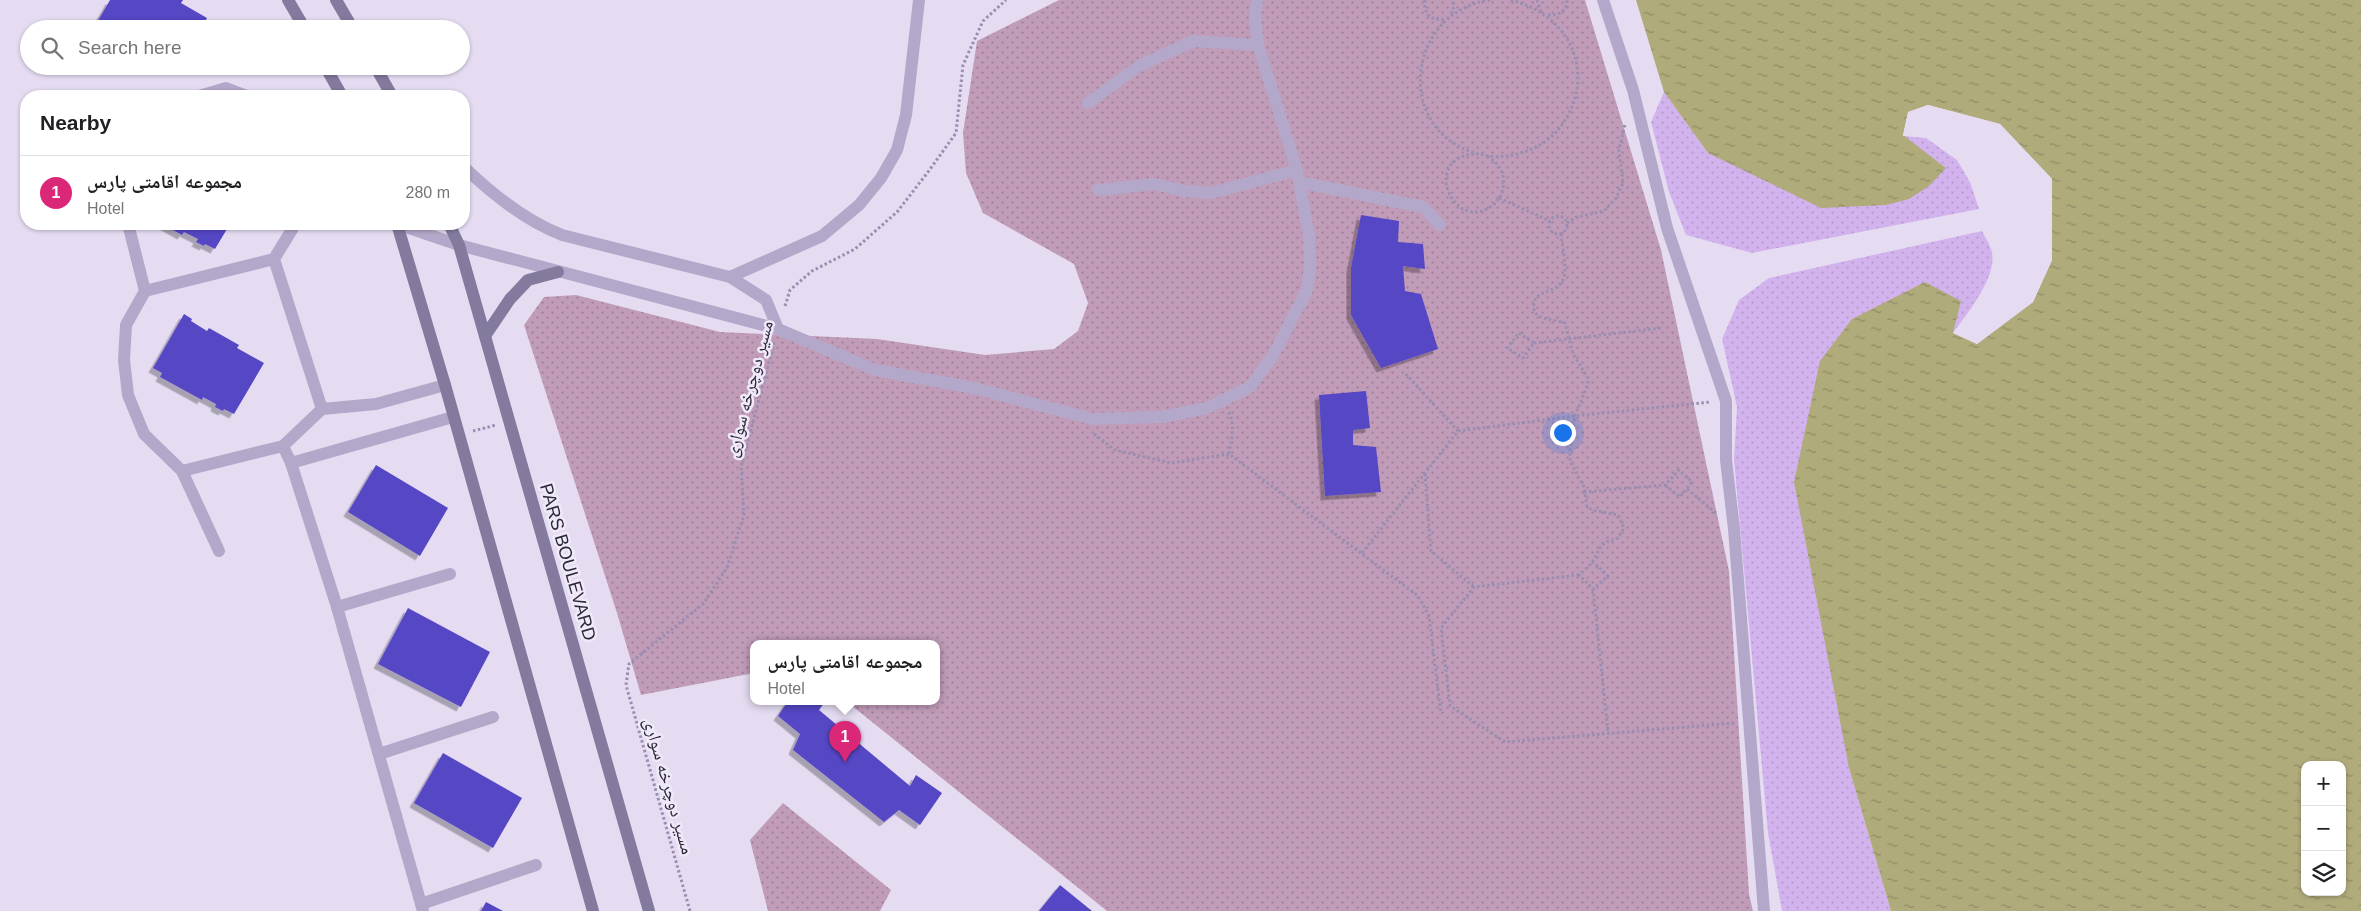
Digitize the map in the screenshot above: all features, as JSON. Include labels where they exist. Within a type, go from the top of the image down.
[{"type":"main road","points":[[288,0],[300,20]]},
{"type":"main road","points":[[336,0],[348,20]]},
{"type":"main road","points":[[330,75],[339,90]]},
{"type":"main road","points":[[380,75],[389,90]]},
{"type":"main road","points":[[399,230],[593,911]]},
{"type":"main road","name":"PARS BOULEVARD","points":[[452,230],[459,245],[486,336],[649,911]]},
{"type":"main road","points":[[486,336],[510,299],[528,280],[558,272]]},
{"type":"street","points":[[730,277],[822,236],[859,205],[881,178],[897,150],[906,115],[919,0]]},
{"type":"street","points":[[415,230],[459,245],[558,272],[778,329],[875,370],[974,388],[1093,419],[1161,417],[1207,408],[1250,387],[1274,354],[1307,290],[1310,266],[1309,236],[1298,176],[1258,45],[1255,18],[1257,0]]},
{"type":"street","points":[[1603,0],[1633,90],[1667,228],[1726,401],[1726,460],[1734,529],[1764,911]]},
{"type":"street","points":[[1088,103],[1139,66],[1193,41],[1258,45]]},
{"type":"street","points":[[219,90],[226,88],[231,90]]},
{"type":"street","points":[[470,173],[540,226],[562,235],[730,277],[766,300],[778,329]]},
{"type":"street","points":[[1098,190],[1155,184],[1184,191],[1211,193],[1298,176],[1423,207],[1440,225]]},
{"type":"street","points":[[130,230],[145,291],[126,326],[124,360],[128,395],[144,434],[182,472],[219,551]]},
{"type":"street","points":[[145,291],[274,259],[292,230]]},
{"type":"street","points":[[274,259],[322,409]]},
{"type":"street","points":[[182,472],[283,446],[322,409],[376,404],[444,385]]},
{"type":"street","points":[[291,462],[453,417]]},
{"type":"street","points":[[283,446],[291,462],[337,607],[422,907],[536,865]]},
{"type":"street","points":[[337,607],[450,574]]},
{"type":"street","points":[[379,754],[494,717]]},
{"type":"path","name":"مسیر دوچرخه سواری","points":[[690,911],[626,685],[630,664],[703,604],[727,568],[744,515],[742,466],[790,290],[812,271],[854,249],[896,212],[956,133],[963,64],[983,21],[1006,0]]},
{"type":"path","points":[[1426,0],[1424,7],[1430,18],[1442,20],[1472,4],[1490,0]]},
{"type":"path","points":[[1453,0],[1454,7],[1448,18],[1435,31],[1426,48],[1421,66],[1422,94],[1428,112],[1438,128],[1452,141],[1486,156],[1499,166],[1502,174],[1502,190],[1499,198],[1486,209],[1477,212],[1460,208],[1448,195],[1446,178],[1453,163],[1468,154],[1477,153]]},
{"type":"path","points":[[1509,0],[1527,5],[1550,16],[1558,15],[1564,11],[1567,0]]},
{"type":"path","points":[[1486,156],[1514,155],[1540,145],[1560,127],[1574,103],[1577,85],[1575,58],[1563,33],[1539,8],[1537,0]]},
{"type":"path","points":[[1550,221],[1550,230],[1557,235],[1561,234],[1565,232],[1568,223],[1577,217],[1604,211],[1616,198],[1623,183],[1619,150],[1626,120]]},
{"type":"path","points":[[1499,198],[1550,221]]},
{"type":"path","points":[[1550,221],[1557,216],[1562,217],[1568,223]]},
{"type":"path","points":[[1561,234],[1565,275],[1560,284],[1553,290],[1542,293],[1535,299],[1533,306],[1535,313],[1540,318],[1558,320],[1565,323],[1573,354],[1588,378],[1588,384],[1575,416],[1570,461],[1584,487],[1586,506],[1592,510],[1618,515],[1624,528],[1618,538],[1605,542],[1596,552],[1593,562],[1578,575],[1474,587],[1441,628],[1450,706],[1505,742],[1748,722]]},
{"type":"path","points":[[1534,343],[1523,358],[1507,348],[1519,333],[1534,343],[1661,328]]},
{"type":"path","points":[[1404,372],[1458,432]]},
{"type":"path","points":[[1224,400],[1232,421],[1232,437],[1228,454]]},
{"type":"path","points":[[1362,554],[1458,432],[1575,416],[1726,401]]},
{"type":"path","points":[[458,436],[510,420]]},
{"type":"path","points":[[1087,429],[1115,450],[1171,463],[1228,454],[1418,596],[1429,616],[1441,714]]},
{"type":"path","points":[[1584,492],[1665,485],[1679,470],[1692,482],[1680,497],[1665,485]]},
{"type":"path","points":[[1425,473],[1431,551],[1474,587]]},
{"type":"path","points":[[1687,489],[1734,529]]},
{"type":"path","points":[[1593,562],[1608,576],[1593,589]]},
{"type":"path","points":[[1578,575],[1593,589],[1608,733]]},
{"type":"shaded area","points":[[1059,0],[1585,0],[1661,250],[1729,571],[1749,894],[1753,911],[1107,911],[851,705],[940,705],[940,640],[750,640],[750,674],[641,695],[617,613],[524,325],[544,297],[576,295],[720,332],[877,339],[985,355],[1054,349],[1078,331],[1088,303],[1074,264],[983,213],[966,173],[963,133],[977,41]]},
{"type":"shaded area","points":[[783,803],[891,890],[880,911],[768,911],[750,840]]},
{"type":"sand","points":[[1664,92],[1708,153],[1946,168],[1903,136],[1926,138],[1957,160],[1970,182],[1979,209],[1752,253],[1686,235],[1669,192],[1651,122]]},
{"type":"sand","points":[[1982,231],[1991,249],[1993,259],[1991,270],[1981,293],[1953,333],[1849,768],[1891,911],[1782,911],[1768,833],[1734,460],[1737,407],[1722,339],[1739,300],[1769,278]]},
{"type":"water","points":[[1636,0],[2361,0],[2361,911],[1891,911],[1849,768],[1794,482],[1820,361],[1852,319],[1925,282],[1961,301],[1953,333],[1977,344],[2033,302],[2052,260],[2052,179],[2000,124],[1928,105],[1908,112],[1903,135],[1946,168],[1929,186],[1909,199],[1886,205],[1821,208],[1708,153],[1664,92]]},
{"type":"pier","points":[[1928,105],[2000,124],[2052,179],[2052,260],[2033,302],[1977,344],[1953,333],[1957,328],[1956,331],[1977,341],[2031,300],[2050,259],[2050,180],[1998,126],[1928,107],[1910,113],[1906,134],[1908,136],[1903,136],[1908,112]]},
{"type":"building","points":[[110,0],[183,0],[181,3],[207,18],[206,20],[98,20]]},
{"type":"building","points":[[1361,215],[1399,221],[1398,242],[1423,244],[1425,269],[1403,266],[1405,291],[1421,294],[1438,349],[1381,368],[1351,315],[1351,268]]},
{"type":"building","points":[[173,230],[226,230],[215,249],[196,242],[198,239],[184,232],[182,235]]},
{"type":"building","points":[[184,314],[207,331],[209,328],[239,345],[237,348],[264,363],[234,414],[215,407],[216,404],[203,397],[202,400],[160,377],[162,373],[153,368]]},
{"type":"building","points":[[1366,391],[1370,428],[1353,430],[1353,445],[1376,447],[1381,492],[1325,496],[1319,395]]},
{"type":"building","points":[[376,465],[448,508],[420,556],[348,512]]},
{"type":"building","points":[[408,608],[490,652],[461,707],[378,664]]},
{"type":"building","points":[[785,705],[823,705],[819,710],[910,786],[916,775],[942,793],[920,825],[899,810],[884,822],[793,750],[800,734],[778,716]]},
{"type":"building","points":[[443,753],[522,798],[493,848],[414,803]]},
{"type":"building","points":[[1060,885],[1092,911],[1039,911]]},
{"type":"building","points":[[486,902],[503,911],[481,911]]},
{"type":"place","name":"مجموعه اقامتی پارس","points":[[845,762]]}]
